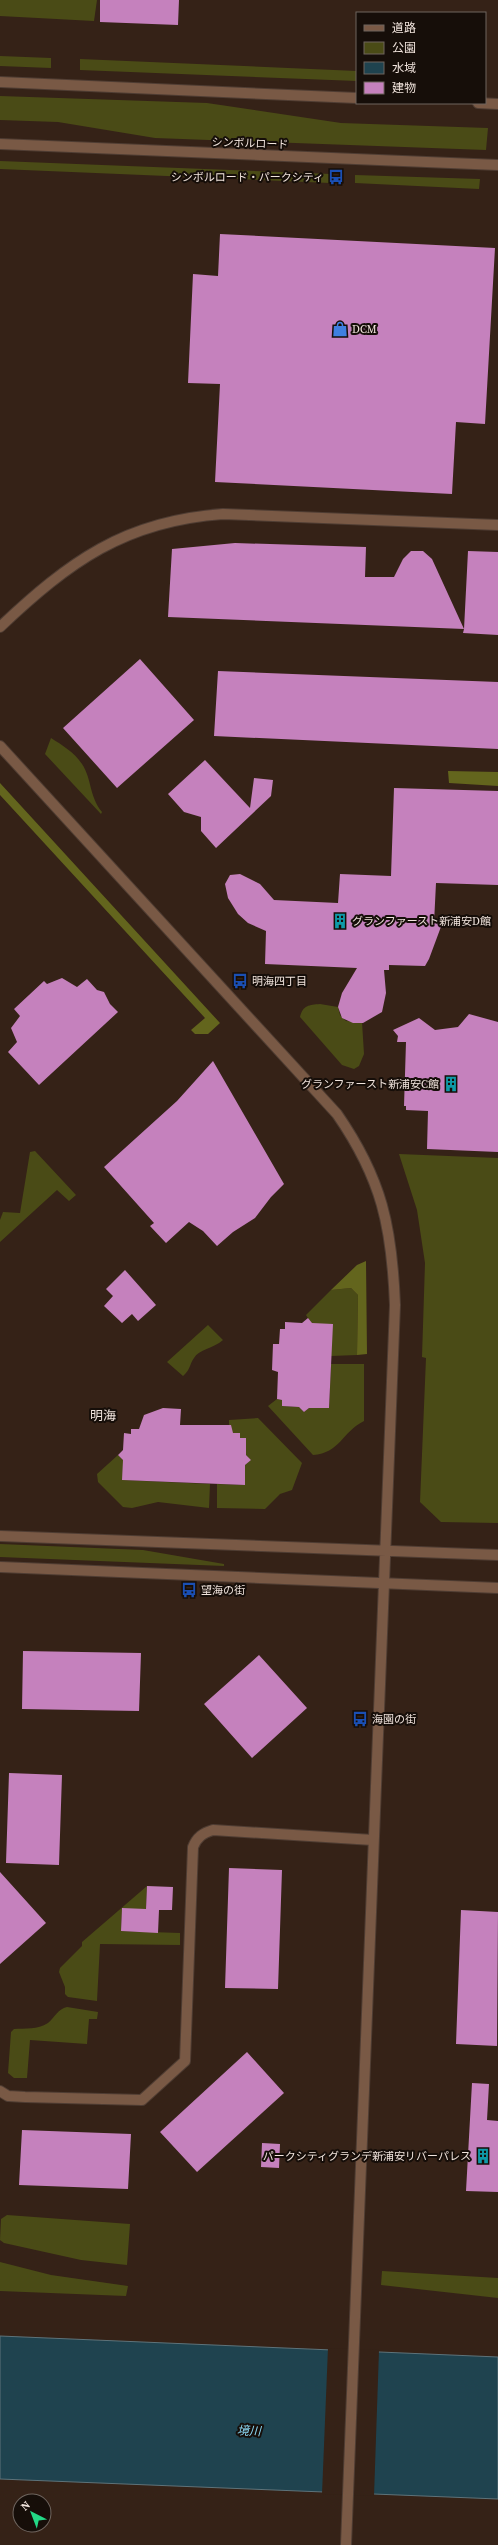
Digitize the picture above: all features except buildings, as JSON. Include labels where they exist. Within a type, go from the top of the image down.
[{"type":"street","points":[[0,82],[356,98]]},
{"type":"street","points":[[486,103],[498,104]]},
{"type":"street","name":"シンボルロード","points":[[0,144],[498,166]]},
{"type":"street","points":[[0,627],[42,587],[92,552],[118,538],[146,528],[197,516],[223,514],[498,525]]},
{"type":"street","points":[[0,746],[316,1089],[337,1114],[358,1146],[379,1192],[393,1255],[394,1305],[346,2545]]},
{"type":"street","points":[[0,1536],[384,1549],[498,1555]]},
{"type":"street","points":[[0,1567],[498,1588]]},
{"type":"street","points":[[0,2091],[8,2096],[142,2100],[185,2061],[194,1847],[197,1838],[206,1832],[213,1830],[373,1840]]},
{"type":"green space","points":[[0,0],[97,0],[94,21],[0,16]]},
{"type":"green space","points":[[0,56],[51,58],[51,68],[0,66]]},
{"type":"green space","points":[[80,59],[356,71],[356,81],[80,70]]},
{"type":"green space","points":[[0,96],[207,103],[341,123],[488,128],[486,150],[155,138],[58,122],[0,120]]},
{"type":"green space","points":[[0,161],[331,174],[330,183],[0,169]]},
{"type":"green space","points":[[355,175],[480,179],[479,189],[355,183]]},
{"type":"green space","points":[[51,738],[72,752],[82,764],[88,776],[95,800],[102,812],[101,814],[45,754]]},
{"type":"green space","points":[[320,1004],[338,1007],[340,1015],[346,1021],[362,1022],[364,1054],[359,1066],[354,1069],[342,1065],[300,1017],[301,1013],[307,1006]]},
{"type":"green space","points":[[35,1151],[76,1195],[69,1201],[57,1190],[0,1242],[0,1220],[3,1212],[20,1213],[30,1152]]},
{"type":"green space","points":[[399,1154],[498,1158],[498,1523],[441,1522],[420,1502],[426,1358],[422,1357],[425,1263],[417,1210]]},
{"type":"green space","points":[[351,1288],[358,1295],[357,1355],[331,1356],[306,1315],[331,1290]]},
{"type":"green space","points":[[208,1325],[223,1340],[196,1355],[183,1376],[167,1362]]},
{"type":"green space","points":[[331,1364],[364,1364],[364,1421],[329,1450],[313,1455],[268,1406],[277,1399],[282,1400],[282,1406],[299,1407],[304,1412],[309,1408],[329,1408]]},
{"type":"green space","points":[[258,1418],[302,1463],[292,1490],[280,1494],[265,1509],[217,1508],[217,1484],[244,1485],[245,1465],[250,1460],[246,1455],[246,1439],[240,1438],[240,1433],[229,1433],[229,1420]]},
{"type":"green space","points":[[118,1455],[123,1460],[123,1480],[210,1484],[209,1508],[158,1502],[132,1508],[123,1507],[98,1482],[97,1474]]},
{"type":"green space","points":[[0,1544],[143,1550],[224,1564],[224,1566],[0,1557]]},
{"type":"green space","points":[[147,1886],[146,1909],[122,1909],[121,1931],[180,1933],[180,1945],[100,1944],[97,2001],[68,1997],[65,1994],[65,1987],[59,1972],[60,1968],[82,1946],[82,1942]]},
{"type":"green space","points":[[67,2007],[98,2012],[97,2019],[89,2019],[87,2044],[30,2040],[27,2078],[14,2078],[8,2073],[11,2032],[14,2029],[40,2027],[48,2023],[61,2010]]},
{"type":"green space","points":[[7,2215],[130,2224],[127,2265],[81,2260],[4,2243],[0,2240],[1,2219]]},
{"type":"green space","points":[[0,2262],[51,2275],[128,2286],[126,2296],[0,2291]]},
{"type":"green space","points":[[382,2271],[498,2278],[498,2298],[381,2285]]},
{"type":"shaded area","points":[[448,771],[498,772],[498,786],[449,783]]},
{"type":"shaded area","points":[[0,783],[220,1023],[208,1034],[195,1034],[191,1030],[205,1018],[0,795]]},
{"type":"shaded area","points":[[366,1261],[367,1354],[357,1355],[358,1295],[351,1288],[331,1290],[357,1265]]},
{"type":"water","name":"境川","points":[[0,2336],[498,2357],[498,2499],[0,2479]]},
{"type":"pier","points":[[328,2348],[379,2350],[374,2496],[322,2494]]},
{"type":"place","name":"シンボルロード・パークシティ","points":[[336,177]]},
{"type":"place","name":"DCM","points":[[340,329]]},
{"type":"place","name":"グランファースト新浦安D館","points":[[340,921]]},
{"type":"place","name":"明海四丁目","points":[[240,981]]},
{"type":"place","name":"グランファースト新浦安C館","points":[[451,1084]]},
{"type":"place","name":"望海の街","points":[[189,1590]]},
{"type":"place","name":"海園の街","points":[[360,1719]]},
{"type":"place","name":"パークシティグランデ新浦安リバーパレス","points":[[483,2156]]},
{"type":"district","name":"明海","points":[[103,1415]]}]
